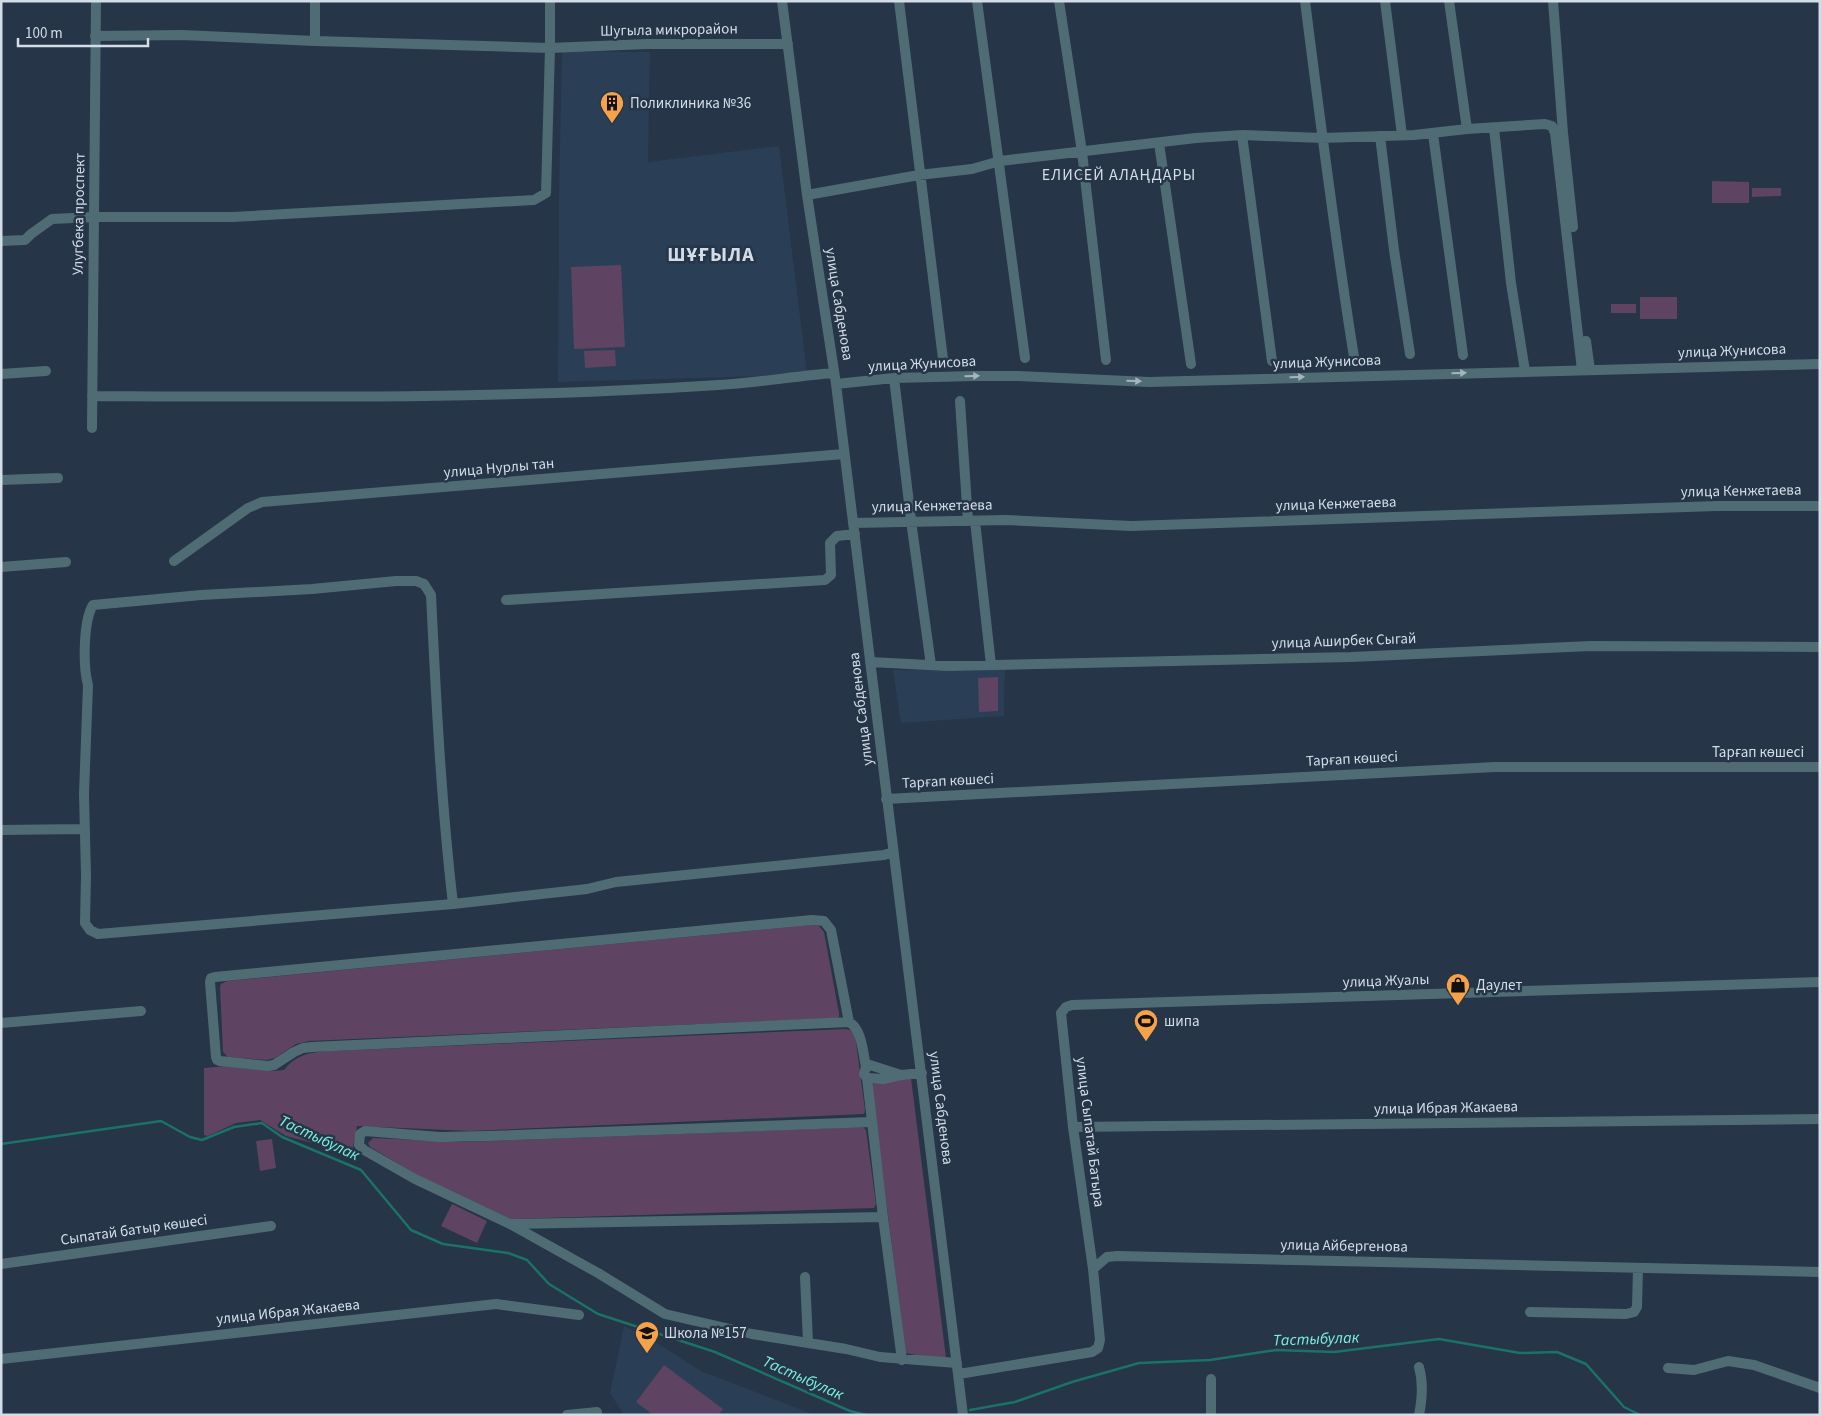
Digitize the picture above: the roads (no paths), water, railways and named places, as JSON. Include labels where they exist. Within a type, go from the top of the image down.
[{"type":"street","name":"Улугбека проспект","points":[[92,428],[96,1]]},
{"type":"street","points":[[315,1],[315,41]]},
{"type":"street","points":[[1,241],[25,240],[52,219],[94,217],[232,217],[534,200],[544,195],[547,190],[550,1]]},
{"type":"street","name":"улица Сабденова","points":[[782,1],[807,195],[836,384],[963,1415]]},
{"type":"street","points":[[899,1],[943,359]]},
{"type":"street","points":[[977,1],[1025,358]]},
{"type":"street","points":[[1060,1],[1082,152],[1106,360]]},
{"type":"street","points":[[1305,1],[1322,138],[1354,357]]},
{"type":"street","points":[[1385,1],[1402,135]]},
{"type":"street","points":[[1449,1],[1467,129]]},
{"type":"street","points":[[1554,1],[1564,142],[1581,301],[1586,370]]},
{"type":"street","name":"Шугыла микрорайон","points":[[95,36],[182,35],[550,48],[647,44],[788,44]]},
{"type":"street","points":[[807,195],[972,169],[1000,161],[1196,138],[1242,135],[1322,138],[1433,134],[1467,129],[1545,124],[1552,126],[1555,133],[1586,370]]},
{"type":"street","points":[[1494,128],[1511,283],[1525,371]]},
{"type":"street","points":[[1433,134],[1464,355]]},
{"type":"street","points":[[1242,135],[1272,361]]},
{"type":"street","points":[[1380,136],[1394,250],[1410,354]]},
{"type":"street","points":[[1159,143],[1191,364]]},
{"type":"street","name":"улица Жунисова","points":[[836,384],[894,378],[1018,376],[1149,382],[1820,364]]},
{"type":"street","points":[[1,374],[46,371]]},
{"type":"street","points":[[92,396],[435,396],[552,393],[719,385],[834,373]]},
{"type":"street","points":[[894,378],[930,665]]},
{"type":"street","points":[[960,401],[972,521],[991,664]]},
{"type":"street","name":"улица Нурлы тан","points":[[174,561],[248,508],[262,502],[844,454]]},
{"type":"street","points":[[1,480],[58,478]]},
{"type":"street","name":"улица Кенжетаева","points":[[853,523],[1006,520],[1131,526],[1716,506],[1820,506]]},
{"type":"street","points":[[506,600],[825,580],[831,575],[830,543],[837,536],[855,534]]},
{"type":"street","points":[[1,566],[66,562]]},
{"type":"street","points":[[453,904],[442,804],[432,595],[424,584],[416,581],[201,595],[93,605],[88,613],[86,623],[86,676],[88,685],[84,829],[86,875],[85,923],[90,930],[98,934],[453,904],[587,889],[616,882],[874,856],[893,852]]},
{"type":"street","name":"улица Аширбек Сыгай","points":[[870,662],[930,665],[1351,657],[1591,646],[1820,647]]},
{"type":"street","name":"Тарғап көшесі","points":[[886,799],[1495,767],[1820,767]]},
{"type":"street","points":[[1,830],[84,829]]},
{"type":"street","points":[[849,1022],[831,930],[824,921],[812,920],[215,977],[211,978],[210,982],[217,1060],[268,1066],[303,1048],[312,1047],[849,1022],[858,1031],[866,1067],[864,1074],[867,1078],[902,1360]]},
{"type":"street","name":"улица Жуалы","points":[[1072,1005],[1820,982]]},
{"type":"street","name":"улица Сыпатай Батыра","points":[[1072,1005],[1066,1007],[1061,1013],[1073,1127],[1093,1269]]},
{"type":"street","points":[[1,1023],[141,1011]]},
{"type":"street","points":[[866,1067],[874,1066],[890,1073],[901,1075]]},
{"type":"street","points":[[867,1078],[883,1079],[922,1073]]},
{"type":"street","name":"улица Ибрая Жакаева","points":[[1073,1127],[1820,1119]]},
{"type":"street","points":[[871,1122],[487,1136],[440,1136],[365,1131],[360,1134],[359,1145],[364,1150],[415,1179],[510,1224],[598,1273],[665,1314],[752,1334],[846,1348],[880,1357],[958,1369],[1092,1352],[1098,1348],[1100,1340],[1093,1269]]},
{"type":"street","points":[[510,1224],[883,1217]]},
{"type":"street","name":"Сыпатай батыр көшесі","points":[[1,1264],[271,1226]]},
{"type":"street","name":"улица Айбергенова","points":[[1093,1269],[1107,1257],[1117,1256],[1820,1272]]},
{"type":"street","points":[[1530,1312],[1626,1314],[1634,1312],[1637,1307],[1638,1268]]},
{"type":"street","points":[[805,1277],[808,1342]]},
{"type":"street","name":"улица Ибрая Жакаева","points":[[1,1359],[496,1304],[578,1315]]},
{"type":"street","points":[[1668,1368],[1694,1370],[1728,1361],[1754,1365],[1820,1388]]},
{"type":"street","points":[[1419,1367],[1421,1404],[1419,1415]]},
{"type":"street","points":[[1211,1379],[1211,1415]]},
{"type":"street","points":[[568,1415],[597,1412]]},
{"type":"waterway","name":"Тастыбулак","points":[[1,1144],[161,1121],[190,1137],[202,1140],[234,1127],[262,1123],[282,1137],[361,1170],[411,1230],[443,1244],[508,1253],[527,1260],[549,1284],[598,1314],[715,1352],[850,1411],[866,1415]]},
{"type":"waterway","name":"Тастыбулак","points":[[970,1410],[1015,1402],[1072,1382],[1139,1363],[1210,1360],[1276,1350],[1334,1352],[1439,1339],[1520,1353],[1557,1352],[1586,1364],[1624,1407],[1640,1415]]},
{"type":"place","name":"Поликлиника №36","points":[[612,124]]},
{"type":"place","name":"Даулет","points":[[1458,1006]]},
{"type":"place","name":"шипа","points":[[1146,1042]]},
{"type":"place","name":"Школа №157","points":[[647,1354]]},
{"type":"district","name":"ЕЛИСЕЙ АЛАҢДАРЫ","points":[[1119,175]]},
{"type":"district","name":"ШҰҒЫЛА","points":[[711,255]]}]
